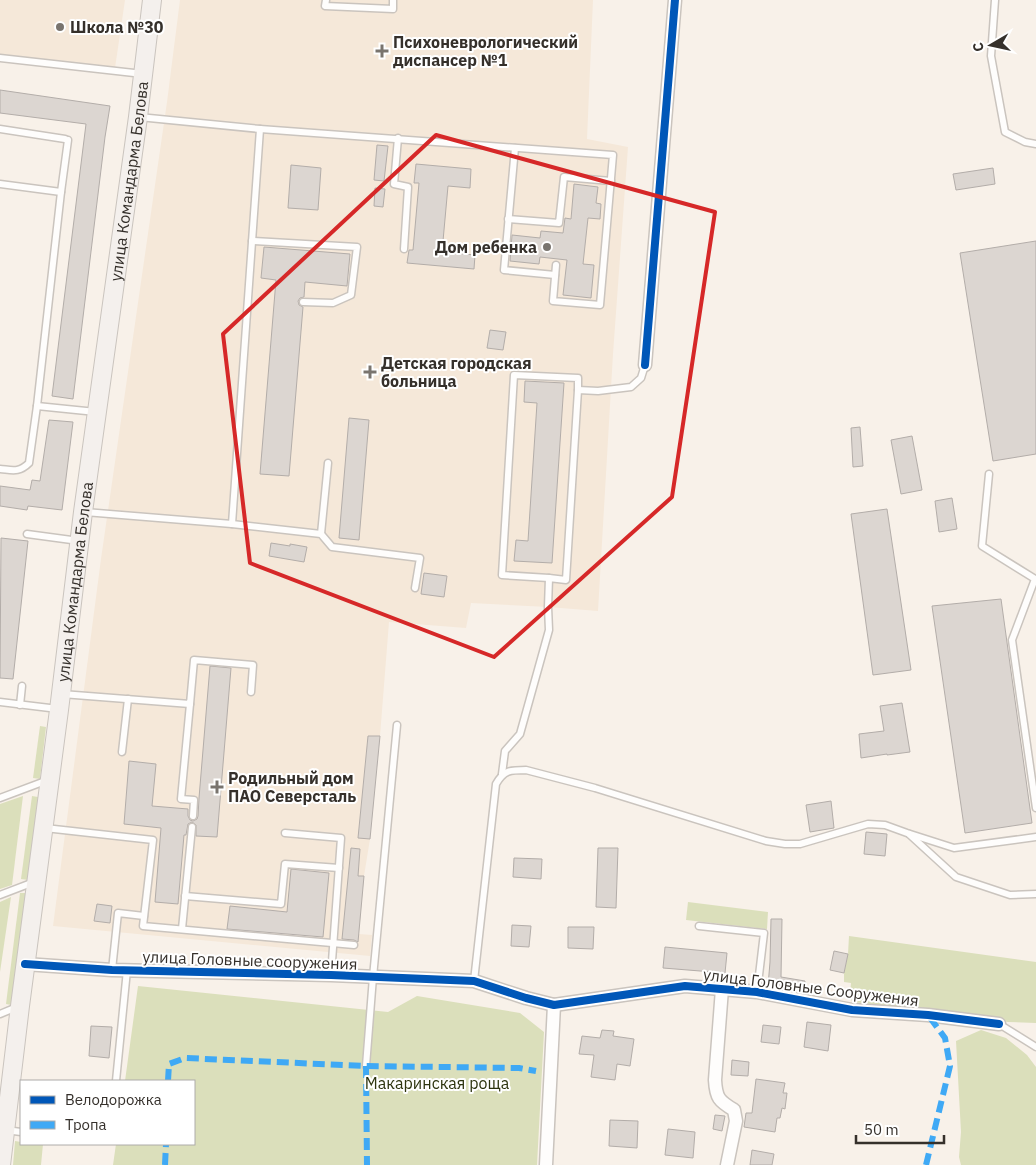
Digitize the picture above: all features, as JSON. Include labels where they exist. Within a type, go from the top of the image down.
[{"type":"main road","name":"улица Командарма Белова","points":[[1,1165],[13,1130],[20,1006],[83,512],[138,117],[152,0]]},
{"type":"street","points":[[645,365],[675,0]]},
{"type":"street","name":"улица Головные сооружения","points":[[26,964],[112,970],[331,975],[474,981]]},
{"type":"street","name":"улица Головные Сооружения","points":[[474,981],[554,1005],[685,986],[757,992],[852,1010],[928,1015],[998,1024]]},
{"type":"street","points":[[722,989],[715,1080],[716,1092],[722,1103],[734,1110],[736,1120],[726,1165]]},
{"type":"street","points":[[546,1165],[554,1005]]},
{"type":"lane","points":[[326,0],[326,6],[393,9],[394,0]]},
{"type":"lane","points":[[995,0],[991,56],[1005,132],[1024,142],[1036,144]]},
{"type":"lane","points":[[0,58],[143,74]]},
{"type":"lane","points":[[138,117],[260,129],[613,155],[600,305],[553,301],[556,265]]},
{"type":"lane","points":[[0,129],[66,140],[37,406],[28,463],[23,468],[14,471],[0,469]]},
{"type":"lane","points":[[232,524],[260,129]]},
{"type":"lane","points":[[398,138],[394,184],[408,188],[404,249]]},
{"type":"lane","points":[[515,148],[504,270],[555,275]]},
{"type":"lane","points":[[508,219],[559,223],[564,177],[611,181]]},
{"type":"lane","points":[[0,184],[61,192]]},
{"type":"lane","points":[[252,241],[357,247],[352,295],[333,303],[303,302]]},
{"type":"lane","points":[[578,390],[598,391],[631,387],[641,378],[645,365]]},
{"type":"lane","points":[[514,375],[578,378],[566,580],[549,578],[502,575],[514,375]]},
{"type":"lane","points":[[37,406],[97,412]]},
{"type":"lane","points":[[328,463],[322,534],[332,547],[420,558],[415,588]]},
{"type":"lane","points":[[989,474],[982,546],[1035,579],[1012,640],[1036,808]]},
{"type":"lane","points":[[83,512],[232,524],[322,534]]},
{"type":"lane","points":[[26,534],[80,541]]},
{"type":"lane","points":[[474,981],[496,784],[502,774],[505,751],[520,734],[550,630],[548,607],[549,578]]},
{"type":"lane","points":[[192,816],[194,800],[181,799],[194,660],[253,665],[251,692]]},
{"type":"lane","points":[[20,705],[22,686]]},
{"type":"lane","points":[[122,752],[128,699]]},
{"type":"lane","points":[[0,702],[20,705],[128,699],[190,704]]},
{"type":"lane","points":[[366,1066],[397,725]]},
{"type":"lane","points":[[502,774],[514,770],[526,770],[595,788],[766,841],[785,844],[800,844],[868,824],[885,825],[954,848],[1036,837]]},
{"type":"lane","points":[[0,798],[50,780]]},
{"type":"lane","points":[[182,929],[192,827]]},
{"type":"lane","points":[[44,828],[153,840],[143,926],[354,945]]},
{"type":"lane","points":[[285,833],[341,838],[331,975]]},
{"type":"lane","points":[[907,833],[956,877],[1010,895],[1036,894]]},
{"type":"lane","points":[[185,896],[281,904],[285,864],[339,868]]},
{"type":"lane","points":[[0,895],[37,880]]},
{"type":"lane","points":[[112,970],[118,913],[144,916]]},
{"type":"lane","points":[[699,926],[764,933],[757,992]]},
{"type":"lane","points":[[116,1080],[127,970]]},
{"type":"lane","points":[[0,1014],[20,1006]]},
{"type":"lane","points":[[998,1024],[1036,1047]]},
{"type":"highlighted area","points":[[436,135],[715,212],[672,497],[494,657],[250,563],[223,334]]},
{"type":"shaded area","name":"Школа №30","points":[[0,0],[125,0],[115,68],[0,55]]},
{"type":"shaded area","points":[[180,0],[593,0],[587,139],[628,147],[613,354],[598,611],[471,603],[466,628],[389,622],[380,736],[368,736],[358,837],[370,839],[364,876],[359,934],[372,935],[370,956],[53,926],[101,559]]},
{"type":"green space","points":[[40,726],[46,727],[40,779],[33,778]]},
{"type":"green space","points":[[23,796],[12,885],[0,889],[0,804]]},
{"type":"green space","points":[[32,796],[38,797],[28,880],[21,879]]},
{"type":"green space","points":[[20,893],[26,893],[11,1005],[6,1004]]},
{"type":"green space","points":[[11,897],[0,972],[0,902]]},
{"type":"green space","points":[[688,902],[768,912],[767,929],[686,920]]},
{"type":"green space","points":[[849,936],[1036,962],[1036,1023],[1008,1022],[928,1010],[852,1002],[850,994],[851,983],[844,982]]},
{"type":"green space","name":"Макаринская роща","points":[[138,986],[388,1012],[417,996],[520,1013],[544,1032],[537,1165],[113,1165],[116,1145],[195,1145],[195,1080],[125,1080]]},
{"type":"green space","points":[[981,1030],[1006,1038],[1027,1055],[1036,1067],[1036,1165],[961,1165],[959,1157],[961,1132],[956,1041]]},
{"type":"green space","points":[[15,1141],[20,1142],[20,1145],[43,1145],[41,1165],[13,1165]]},
{"type":"building","points":[[0,90],[110,106],[73,399],[52,396],[86,124],[0,113]]},
{"type":"building","points":[[377,145],[388,146],[384,181],[374,180]]},
{"type":"building","points":[[416,164],[471,169],[470,188],[448,186],[442,252],[475,255],[474,269],[407,263],[409,250],[413,250],[419,183],[414,183]]},
{"type":"building","points":[[291,165],[321,168],[318,210],[288,208]]},
{"type":"building","points":[[993,168],[995,184],[956,190],[953,174]]},
{"type":"building","name":"Дом ребенка","points":[[574,184],[598,187],[596,203],[601,204],[600,219],[588,218],[583,264],[594,265],[591,298],[563,295],[567,260],[540,257],[539,264],[510,261],[512,235],[540,238],[541,231],[563,233],[565,218],[571,219]]},
{"type":"building","points":[[375,188],[385,189],[383,207],[374,206]]},
{"type":"building","points":[[1036,241],[1036,454],[993,461],[960,253]]},
{"type":"building","points":[[264,247],[350,254],[347,286],[305,282],[304,297],[298,301],[299,305],[303,307],[289,476],[260,474],[276,280],[261,278]]},
{"type":"building","points":[[490,330],[506,332],[503,350],[487,348]]},
{"type":"building","points":[[525,381],[564,383],[552,563],[514,561],[516,540],[528,541],[537,403],[524,402]]},
{"type":"building","points":[[349,418],[369,420],[359,540],[339,538]]},
{"type":"building","points":[[49,420],[73,422],[62,510],[28,506],[27,510],[0,506],[0,486],[30,490],[32,480],[40,481]]},
{"type":"building","points":[[860,427],[863,466],[853,467],[851,428]]},
{"type":"building","points":[[912,436],[922,490],[901,494],[891,440]]},
{"type":"building","points":[[952,498],[957,529],[939,532],[935,501]]},
{"type":"building","points":[[887,509],[911,670],[873,675],[851,514]]},
{"type":"building","points":[[1,538],[28,541],[13,679],[0,678]]},
{"type":"building","points":[[271,543],[307,547],[304,562],[269,556]]},
{"type":"building","points":[[424,573],[447,576],[444,597],[421,594]]},
{"type":"building","points":[[1001,599],[1032,823],[965,833],[932,606]]},
{"type":"building","points":[[210,666],[231,668],[217,837],[196,836],[196,825],[192,822],[188,824],[186,835],[184,835],[178,904],[155,902],[161,828],[124,824],[129,761],[156,764],[152,806],[188,809],[190,820],[197,819]]},
{"type":"building","points":[[902,703],[910,752],[861,758],[859,734],[884,731],[880,706]]},
{"type":"building","points":[[368,736],[380,736],[370,839],[358,838]]},
{"type":"building","points":[[831,801],[834,828],[810,832],[806,805]]},
{"type":"building","points":[[866,832],[887,834],[885,856],[864,854]]},
{"type":"building","points":[[351,848],[360,849],[358,876],[364,876],[358,942],[342,939]]},
{"type":"building","points":[[598,848],[618,848],[616,908],[596,907]]},
{"type":"building","points":[[514,858],[542,859],[541,879],[513,877]]},
{"type":"building","points":[[291,869],[329,873],[323,937],[227,929],[230,906],[287,912]]},
{"type":"building","points":[[97,904],[112,906],[110,923],[94,921]]},
{"type":"building","points":[[771,919],[782,919],[781,977],[805,981],[804,992],[768,986]]},
{"type":"building","points":[[512,925],[531,926],[529,947],[511,946]]},
{"type":"building","points":[[568,927],[594,927],[593,949],[568,948]]},
{"type":"building","points":[[665,947],[727,953],[725,973],[663,968]]},
{"type":"building","points":[[834,951],[848,954],[844,973],[830,970]]},
{"type":"building","points":[[807,1022],[831,1025],[828,1051],[804,1047]]},
{"type":"building","points":[[763,1025],[781,1027],[779,1044],[761,1042]]},
{"type":"building","points":[[91,1026],[112,1027],[109,1058],[89,1056]]},
{"type":"building","points":[[602,1030],[614,1031],[613,1036],[634,1039],[630,1066],[617,1064],[615,1080],[591,1077],[594,1055],[579,1054],[582,1036],[600,1038]]},
{"type":"building","points":[[732,1060],[749,1062],[748,1076],[731,1075]]},
{"type":"building","points":[[756,1079],[785,1083],[783,1093],[787,1093],[785,1109],[782,1108],[780,1118],[777,1118],[775,1132],[744,1127],[746,1113],[752,1113]]},
{"type":"building","points":[[715,1115],[725,1116],[722,1131],[713,1129]]},
{"type":"building","points":[[610,1120],[638,1121],[637,1148],[609,1146]]},
{"type":"building","points":[[668,1129],[695,1132],[693,1158],[665,1155]]},
{"type":"building","points":[[752,1150],[774,1154],[772,1165],[750,1165]]},
{"type":"marked path","points":[[926,1165],[950,1066],[945,1038],[928,1015]]},
{"type":"marked path","points":[[168,1080],[169,1064],[185,1058],[366,1066],[519,1068],[536,1071]]},
{"type":"marked path","points":[[366,1066],[367,1165]]},
{"type":"marked path","points":[[165,1165],[166,1145]]},
{"type":"cycle path","points":[[645,365],[675,0]]},
{"type":"cycle path","points":[[25,964],[112,970],[331,975],[474,981],[554,1005],[685,986],[757,992],[852,1010],[928,1015],[999,1024]]},
{"type":"place","name":"Школа №30","points":[[60,27]]},
{"type":"place","name":"Психоневрологический диспансер №1","points":[[382,51]]},
{"type":"place","name":"Дом ребенка","points":[[547,247]]},
{"type":"place","name":"Детская городская больница","points":[[370,372]]},
{"type":"place","name":"Родильный дом ПАО Северсталь","points":[[217,787]]}]
